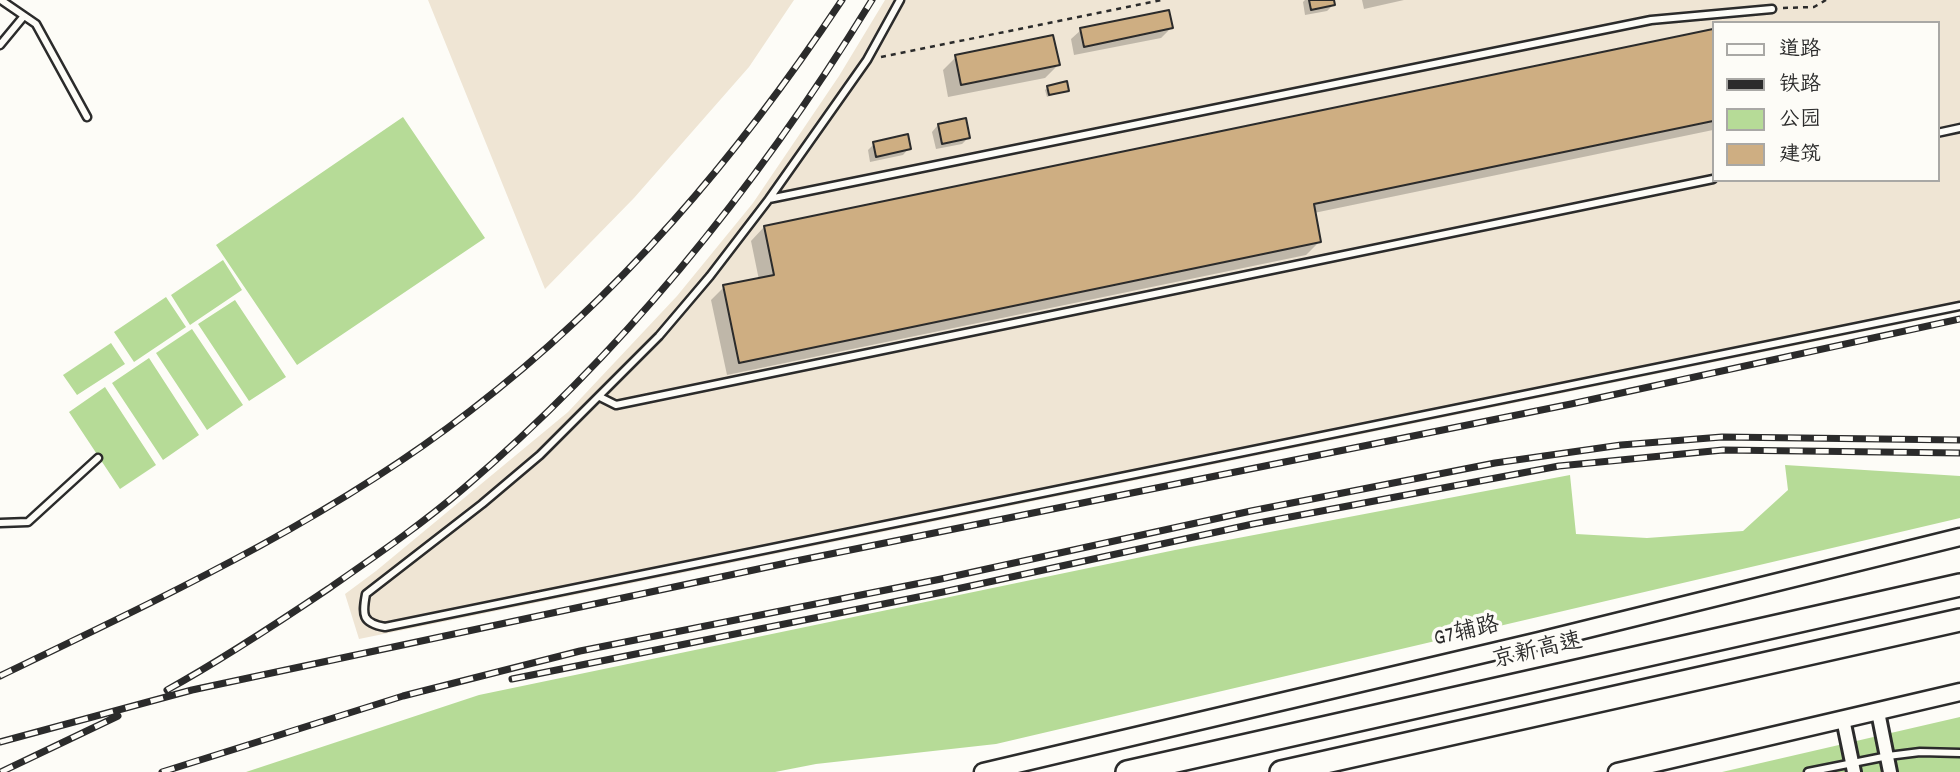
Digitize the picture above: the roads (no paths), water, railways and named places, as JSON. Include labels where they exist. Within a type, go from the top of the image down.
[{"type":"highway","name":"京新高速","points":[[1127,772],[1960,585]]},
{"type":"highway","points":[[1281,772],[1960,620]]},
{"type":"street","name":"G7辅路","points":[[983,772],[1960,537]]},
{"type":"street","points":[[1617,772],[1960,692]]},
{"type":"street","points":[[1878,712],[1891,772]]},
{"type":"street","points":[[1843,719],[1854,767]]},
{"type":"lane","points":[[1,0],[36,24],[87,117]]},
{"type":"lane","points":[[900,0],[867,60],[769,199],[710,276],[600,397],[540,455],[366,594],[363,608],[365,617],[372,625],[385,627],[1960,306]]},
{"type":"lane","points":[[769,199],[1651,20],[1772,9]]},
{"type":"lane","points":[[0,46],[24,16]]},
{"type":"lane","points":[[1939,132],[1960,128]]},
{"type":"lane","points":[[600,397],[616,405],[1712,179]]},
{"type":"lane","points":[[0,523],[28,522],[98,458]]},
{"type":"lane","points":[[1808,772],[1854,767],[1888,756],[1920,752],[1960,752]]},
{"type":"railway","points":[[0,676],[182,587],[301,523],[416,451],[525,367],[626,272],[673,221],[761,114],[842,0]]},
{"type":"railway","points":[[167,690],[269,628],[380,553],[448,502],[523,435],[635,321],[737,198],[784,133],[872,0]]},
{"type":"railway","points":[[0,742],[192,690],[791,562],[1571,404],[1960,319]]},
{"type":"railway","points":[[162,772],[403,696],[580,651],[941,579],[1251,511],[1495,463],[1621,445],[1722,437],[1960,440]]},
{"type":"railway","points":[[512,679],[943,592],[1253,524],[1559,466],[1723,450],[1960,453]]},
{"type":"railway","points":[[1,772],[118,716]]}]
